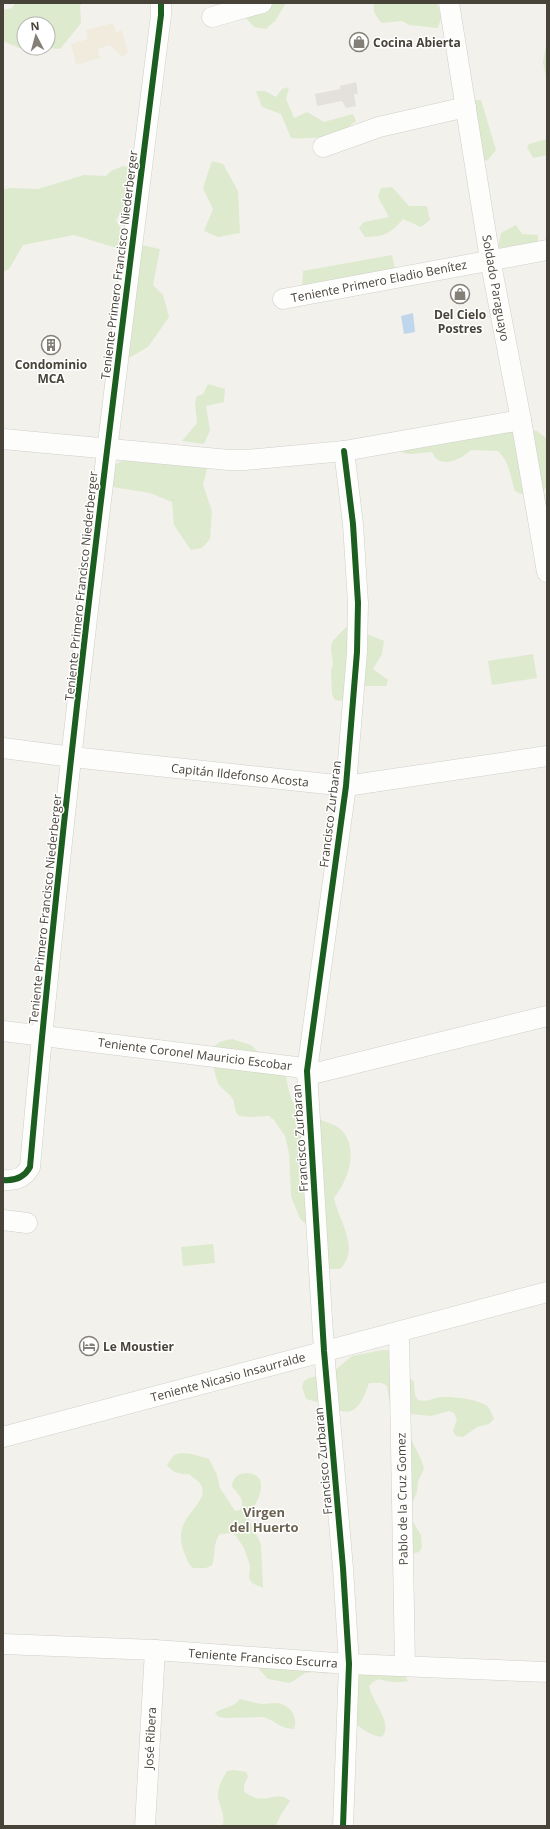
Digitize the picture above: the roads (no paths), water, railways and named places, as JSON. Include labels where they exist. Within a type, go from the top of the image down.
[{"type":"street","name":"Teniente Primero Francisco Niederberger","points":[[3,1180],[15,1179],[27,1173],[30,1167],[42,1035],[72,757],[107,448],[160,23],[161,3]]},
{"type":"street","points":[[212,17],[262,3]]},
{"type":"street","name":"Soldado Paraguayo","points":[[449,3],[490,259],[546,561]]},
{"type":"street","points":[[323,147],[379,126],[466,107]]},
{"type":"street","name":"Teniente Primero Eladio Benítez","points":[[283,299],[490,259],[547,250]]},
{"type":"street","points":[[3,439],[233,460],[344,451],[521,420]]},
{"type":"street","name":"Francisco Zurbaran","points":[[343,1826],[349,1664],[343,1560],[324,1351],[307,1071],[346,786],[358,627],[353,524],[344,451]]},
{"type":"street","name":"Capitán Ildefonso Acosta","points":[[3,748],[72,757],[346,786],[547,756]]},
{"type":"street","name":"Teniente Coronel Mauricio Escobar","points":[[3,1031],[296,1067],[307,1071],[320,1073],[547,1016]]},
{"type":"street","points":[[3,1220],[27,1224]]},
{"type":"street","name":"Teniente Nicasio Insaurralde","points":[[3,1437],[324,1351],[399,1333],[547,1292]]},
{"type":"street","name":"Pablo de la Cruz Gomez","points":[[399,1333],[405,1666]]},
{"type":"street","name":"Teniente Francisco Escurra","points":[[3,1644],[155,1650],[349,1664],[547,1672]]},
{"type":"street","name":"José Ribera","points":[[145,1826],[155,1650]]},
{"type":"water","points":[[413,313],[415,332],[404,334],[401,316]]},
{"type":"place","name":"Cocina Abierta","points":[[359,42]]},
{"type":"place","name":"Del Cielo Postres","points":[[460,294]]},
{"type":"place","name":"Condominio MCA","points":[[51,345]]},
{"type":"place","name":"Le Moustier","points":[[89,1346]]},
{"type":"district","name":"Virgen del Huerto","points":[[264,1520]]}]
